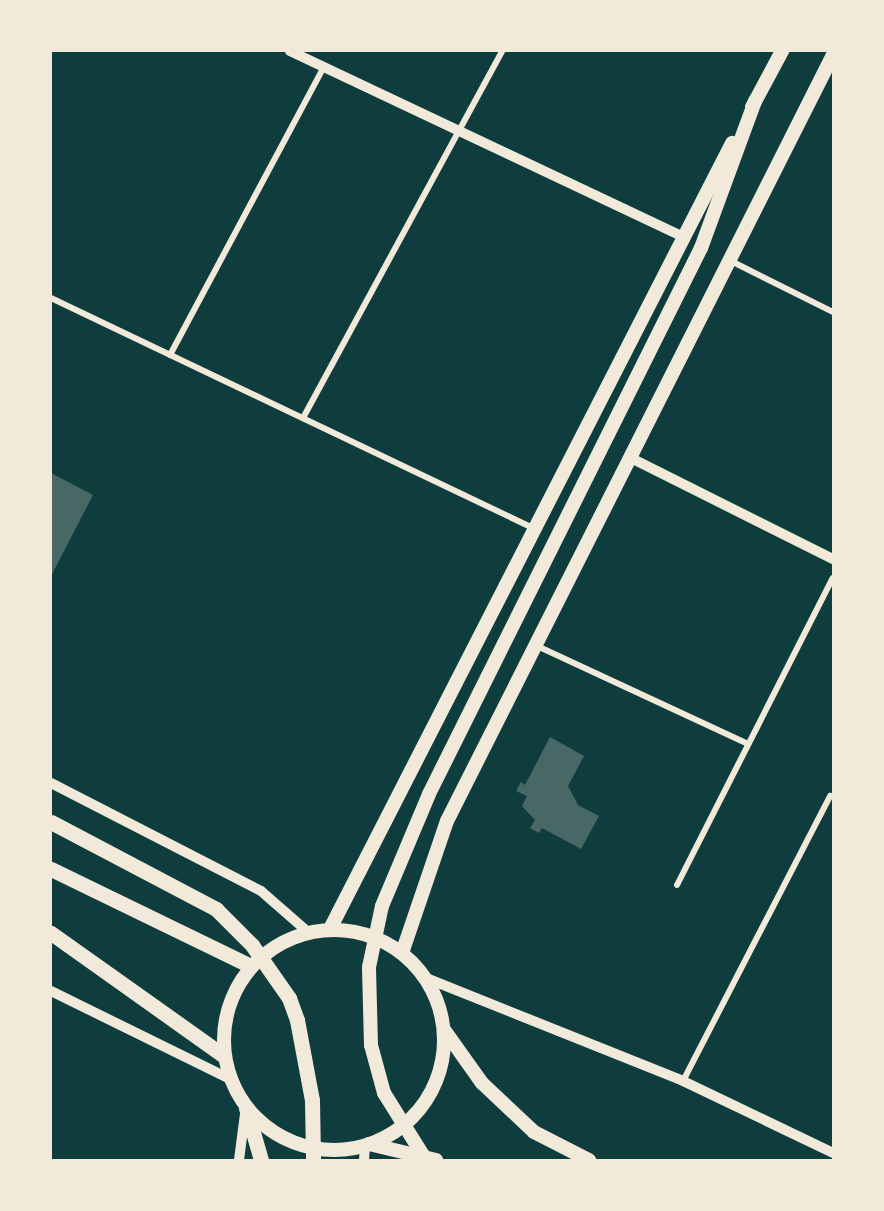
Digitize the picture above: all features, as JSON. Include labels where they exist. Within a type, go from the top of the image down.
[{"type":"highway","points":[[51,822],[216,909],[252,945],[289,998],[297,1020],[312,1100],[314,1160]]},
{"type":"highway","points":[[51,869],[252,966]]},
{"type":"highway","points":[[51,933],[224,1056]]},
{"type":"highway","points":[[246,1108],[261,1160]]},
{"type":"main road","points":[[330,929],[682,237],[782,51]]},
{"type":"main road","points":[[402,952],[447,821],[833,55]]},
{"type":"main road","points":[[426,1160],[384,1093],[371,1045],[369,967],[382,906],[429,794],[701,248],[755,101]]},
{"type":"main road","points":[[436,1160],[366,1150],[333,1151],[300,1145],[270,1131],[246,1108],[230,1079],[224,1056],[227,1008],[252,966],[277,945],[308,932],[330,929],[373,936],[402,952],[426,978],[445,1031],[482,1083],[534,1132],[589,1160]]},
{"type":"main road","points":[[366,1150],[393,1134],[429,1096],[439,1076],[445,1031]]},
{"type":"street","points":[[290,51],[682,237]]},
{"type":"street","points":[[303,418],[461,132],[502,51]]},
{"type":"street","points":[[170,355],[324,67]]},
{"type":"street","points":[[728,260],[833,312]]},
{"type":"street","points":[[51,298],[533,528]]},
{"type":"street","points":[[629,457],[833,559]]},
{"type":"street","points":[[677,885],[833,578]]},
{"type":"street","points":[[535,645],[748,744]]},
{"type":"street","points":[[51,783],[261,891],[308,932]]},
{"type":"street","points":[[683,1081],[830,796]]},
{"type":"street","points":[[426,978],[683,1081],[833,1153]]},
{"type":"street","points":[[51,991],[230,1079]]},
{"type":"street","points":[[239,1160],[246,1108]]},
{"type":"building","points":[[51,473],[93,495],[51,576]]},
{"type":"building","points":[[550,737],[584,756],[568,786],[578,805],[599,816],[581,849],[542,828],[539,833],[530,828],[535,820],[522,806],[527,796],[516,791],[521,782],[525,785]]}]
